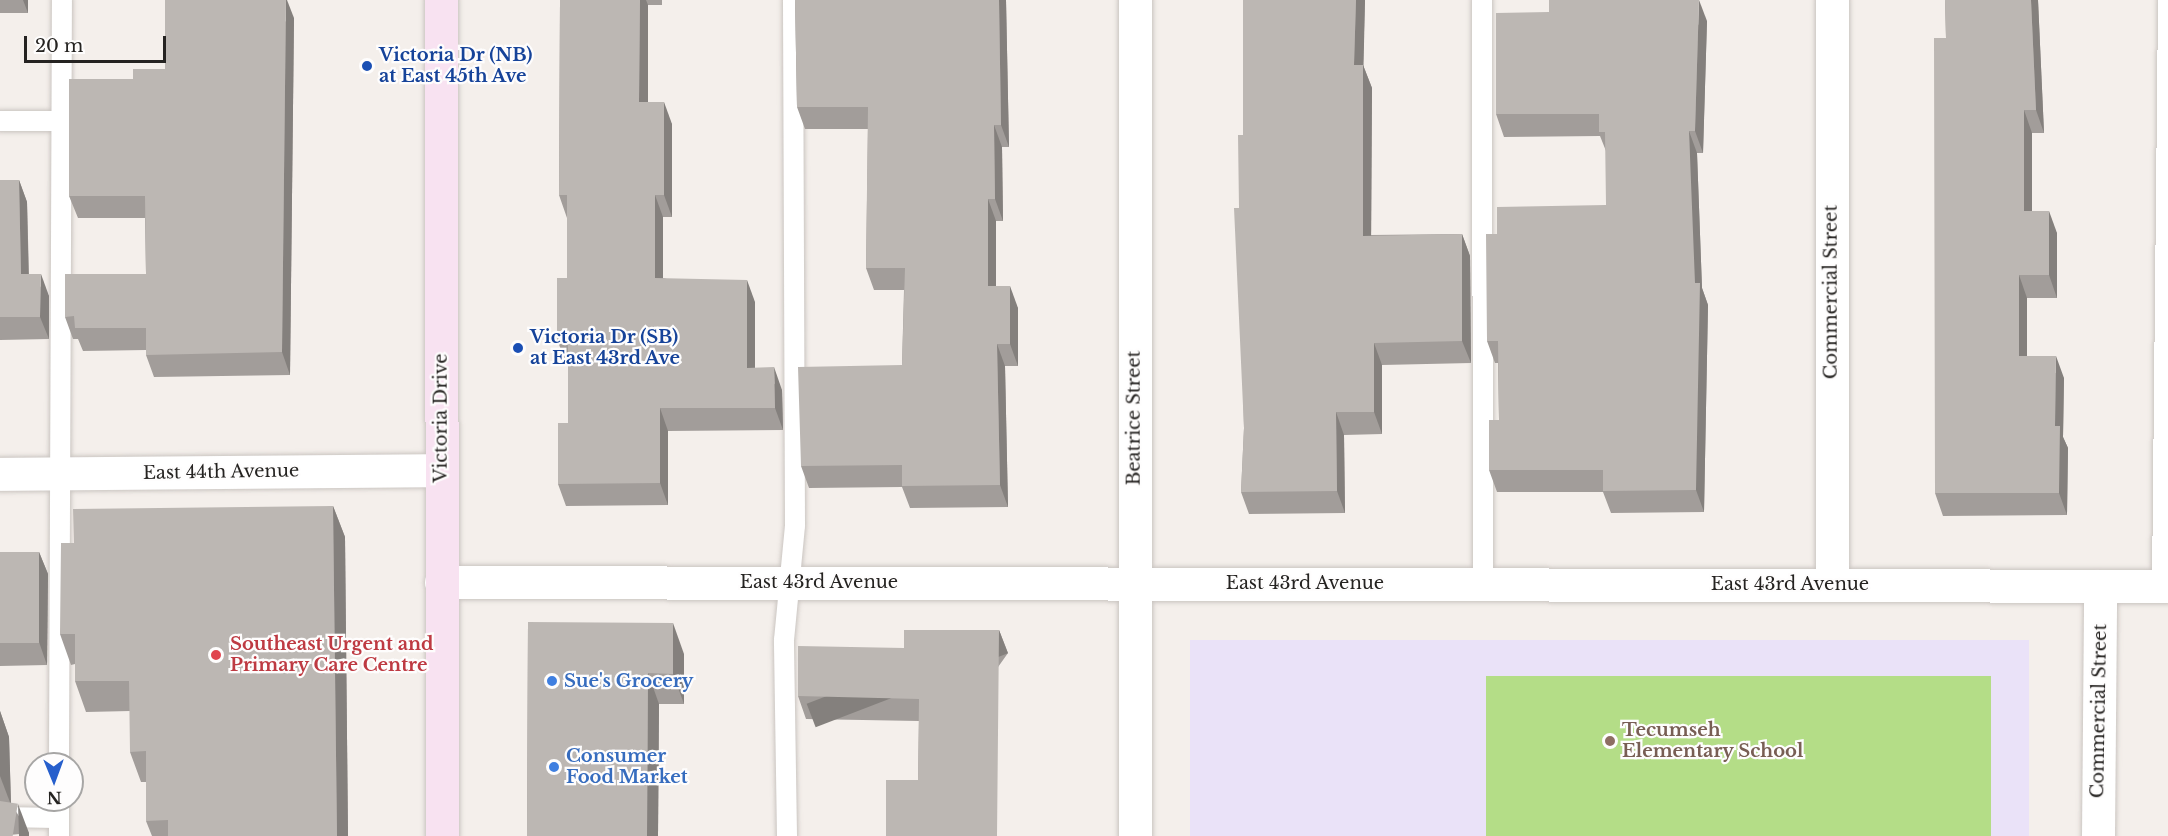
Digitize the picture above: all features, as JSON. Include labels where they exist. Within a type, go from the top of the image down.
[{"type":"street","name":"Victoria Drive","points":[[441,0],[442,836]]},
{"type":"street","name":"Beatrice Street","points":[[1135,0],[1135,836]]},
{"type":"street","name":"Commercial Street","points":[[1832,0],[1832,583]]},
{"type":"street","name":"East 44th Avenue","points":[[0,474],[441,470]]},
{"type":"street","name":"East 43rd Avenue","points":[[441,582],[1832,583],[2165,586]]},
{"type":"street","name":"Commercial Street","points":[[2098,836],[2100,586]]},
{"type":"lane","points":[[59,752],[62,0]]},
{"type":"lane","points":[[787,836],[784,639],[795,525],[793,0]]},
{"type":"lane","points":[[1482,0],[1483,584]]},
{"type":"lane","points":[[2165,586],[2168,0]]},
{"type":"lane","points":[[0,121],[62,122]]},
{"type":"lane","points":[[0,818],[59,818]]},
{"type":"shaded area","name":"Tecumseh Elementary School","points":[[1190,640],[2029,640],[2029,836],[1190,836]]},
{"type":"green space","points":[[1486,676],[1991,676],[1991,836],[1486,836]]},
{"type":"building","points":[[165,0],[286,0],[282,352],[146,355],[146,328],[75,328],[74,316],[65,317],[65,274],[146,274],[145,196],[69,196],[69,79],[133,79],[133,69],[165,69]]},
{"type":"building","points":[[560,0],[640,0],[639,102],[664,102],[664,195],[655,195],[655,278],[747,280],[747,368],[774,367],[775,408],[660,408],[660,483],[558,484],[558,423],[568,423],[568,339],[557,339],[557,278],[567,278],[567,195],[559,195]]},
{"type":"building","points":[[795,0],[999,0],[1001,125],[994,125],[995,199],[988,199],[988,286],[1010,286],[1010,344],[997,344],[1000,485],[902,486],[902,465],[801,466],[798,367],[902,365],[905,268],[866,268],[868,107],[797,107]]},
{"type":"building","points":[[1243,0],[1356,0],[1354,65],[1363,65],[1363,236],[1462,234],[1462,341],[1374,343],[1374,412],[1336,412],[1337,491],[1241,492],[1244,428],[1234,208],[1239,208],[1238,135],[1243,135]]},
{"type":"building","points":[[1549,0],[1699,0],[1695,131],[1689,131],[1695,283],[1700,283],[1696,490],[1603,491],[1603,470],[1489,470],[1489,420],[1499,420],[1498,341],[1487,341],[1486,234],[1497,234],[1497,207],[1606,205],[1605,132],[1599,132],[1599,114],[1496,114],[1496,13],[1549,12]]},
{"type":"building","points":[[1945,0],[2031,0],[2036,110],[2024,110],[2024,211],[2049,211],[2049,275],[2019,275],[2019,356],[2056,356],[2055,426],[2060,426],[2059,493],[1935,493],[1934,38],[1946,38]]},
{"type":"building","points":[[0,180],[19,180],[21,274],[41,274],[40,317],[0,317]]},
{"type":"building","points":[[333,506],[337,836],[168,836],[168,820],[146,821],[146,751],[130,752],[129,681],[75,681],[75,634],[60,634],[61,543],[74,543],[73,509]]},
{"type":"building","points":[[0,552],[39,552],[39,643],[0,643]]},
{"type":"building","points":[[528,622],[673,623],[673,674],[648,673],[647,836],[527,836]]},
{"type":"building","points":[[904,630],[999,630],[997,836],[886,836],[886,780],[918,780],[919,699],[798,696],[798,646],[904,648]]},
{"type":"building","points":[[0,801],[18,804],[13,836],[0,836]]},
{"type":"place","name":"Victoria Dr (NB) at East 45th Ave","points":[[367,66]]},
{"type":"place","name":"Victoria Dr (SB) at East 43rd Ave","points":[[518,348]]},
{"type":"place","name":"Southeast Urgent and Primary Care Centre","points":[[216,655]]},
{"type":"place","name":"Sue's Grocery","points":[[552,681]]},
{"type":"place","name":"Tecumseh Elementary School","points":[[1610,741]]},
{"type":"place","name":"Consumer Food Market","points":[[554,767]]}]
